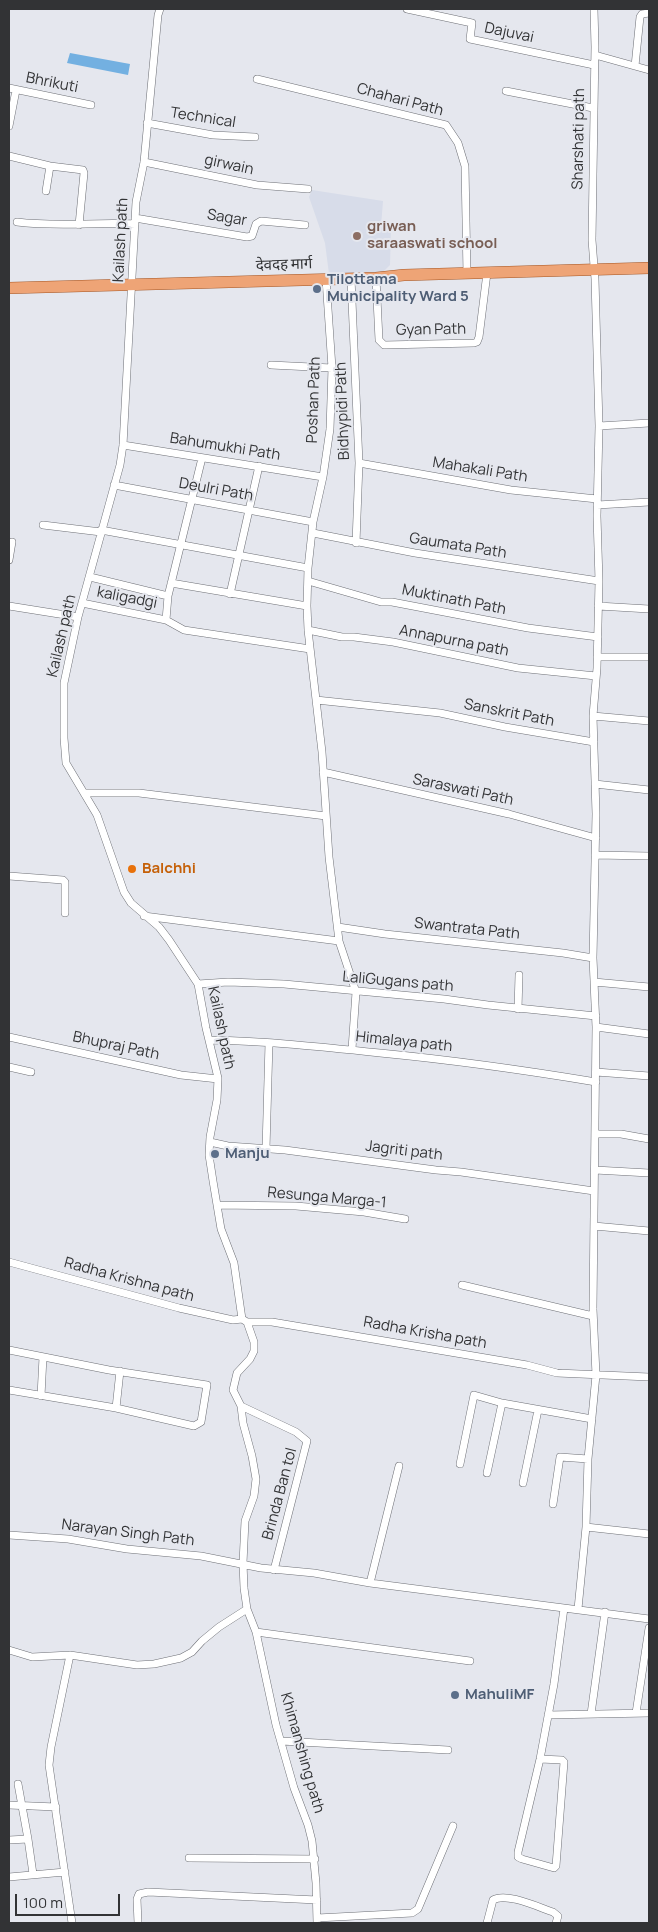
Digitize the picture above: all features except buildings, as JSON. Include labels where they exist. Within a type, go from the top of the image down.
[{"type":"main road","name":"देवदह मार्ग","points":[[9,288],[649,268]]},
{"type":"street","name":"Kailash path","points":[[160,9],[144,162],[136,202],[123,445],[120,465],[78,616],[64,683],[64,758],[67,767],[97,815],[124,892],[143,916],[159,927],[198,984],[218,1079],[217,1100],[209,1154],[220,1229],[234,1263],[245,1321],[254,1342],[254,1350],[250,1359],[237,1373],[234,1382],[233,1390],[241,1406]]},
{"type":"street","name":"Dajuvai","points":[[407,9],[472,24],[470,39],[594,65]]},
{"type":"street","name":"Sharshati path","points":[[578,1609],[586,1527],[588,1459],[596,1375],[593,1316],[596,1016],[593,958],[596,838],[593,716],[598,637],[597,502],[599,426],[595,269],[592,240],[594,9]]},
{"type":"street","points":[[635,66],[640,17],[642,14],[649,13]]},
{"type":"street","points":[[595,55],[649,70]]},
{"type":"street","name":"Chahari Path","points":[[257,79],[446,125],[458,143],[465,166],[467,274]]},
{"type":"street","points":[[9,126],[12,89]]},
{"type":"street","name":"Bhrikuti","points":[[12,89],[91,105]]},
{"type":"street","points":[[506,90],[593,108]]},
{"type":"street","name":"Technical","points":[[147,123],[213,135],[255,137]]},
{"type":"street","points":[[9,156],[50,166],[79,169],[84,173],[79,225]]},
{"type":"street","name":"girwain","points":[[144,162],[257,185],[308,189]]},
{"type":"street","points":[[46,191],[50,166]]},
{"type":"street","points":[[16,222],[43,225],[79,225],[135,221]]},
{"type":"street","name":"Sagar","points":[[135,221],[248,237],[252,236],[256,224],[261,221],[305,225]]},
{"type":"street","name":"Gyan Path","points":[[376,278],[379,340],[384,345],[474,343],[477,342],[479,337],[487,273]]},
{"type":"street","name":"Bidhypidi Path","points":[[351,278],[359,463],[356,543]]},
{"type":"street","name":"Poshan Path","points":[[326,279],[332,368],[330,429],[308,568],[308,630],[340,942],[356,992]]},
{"type":"street","points":[[271,364],[332,368]]},
{"type":"street","points":[[599,426],[649,423]]},
{"type":"street","name":"Bahumukhi Path","points":[[123,445],[323,476]]},
{"type":"street","points":[[166,620],[168,596],[202,458]]},
{"type":"street","name":"Mahakali Path","points":[[359,463],[511,490],[597,502],[649,502]]},
{"type":"street","points":[[230,594],[259,466]]},
{"type":"street","name":"Deulri Path","points":[[114,485],[192,501],[314,522]]},
{"type":"street","points":[[44,525],[101,531],[308,568]]},
{"type":"street","name":"Gaumata Path","points":[[313,533],[356,543],[598,581]]},
{"type":"street","points":[[9,560],[12,542]]},
{"type":"street","points":[[90,576],[168,596]]},
{"type":"street","name":"Muktinath Path","points":[[308,581],[381,602],[392,602],[528,628],[598,637]]},
{"type":"street","points":[[171,583],[307,606]]},
{"type":"street","name":"kaligadgi","points":[[82,603],[166,620],[177,628],[184,630],[310,649]]},
{"type":"street","points":[[9,606],[78,616]]},
{"type":"street","points":[[598,606],[649,609]]},
{"type":"street","name":"Annapurna path","points":[[308,630],[342,637],[393,642],[518,668],[596,676]]},
{"type":"street","points":[[597,656],[649,657]]},
{"type":"street","name":"Sanskrit Path","points":[[316,700],[418,710],[594,742]]},
{"type":"street","points":[[593,716],[649,721]]},
{"type":"street","name":"Saraswati Path","points":[[323,772],[509,814],[596,838]]},
{"type":"street","points":[[595,784],[649,790]]},
{"type":"street","points":[[84,793],[139,793],[326,816]]},
{"type":"street","points":[[595,855],[649,856]]},
{"type":"street","points":[[9,876],[63,880],[65,913]]},
{"type":"street","points":[[143,916],[340,942]]},
{"type":"street","name":"Swantrata Path","points":[[338,926],[385,934],[563,953],[593,958]]},
{"type":"street","points":[[518,1009],[519,976]]},
{"type":"street","name":"LaliGugans path","points":[[198,984],[244,982],[444,999],[518,1009],[596,1016]]},
{"type":"street","points":[[594,982],[649,988]]},
{"type":"street","points":[[352,1050],[356,992]]},
{"type":"street","points":[[596,1027],[649,1034]]},
{"type":"street","name":"Bhupraj Path","points":[[9,1038],[181,1075],[218,1079]]},
{"type":"street","name":"Himalaya path","points":[[209,1040],[352,1050],[489,1065],[596,1082]]},
{"type":"street","points":[[266,1149],[269,1043]]},
{"type":"street","points":[[9,1067],[31,1072]]},
{"type":"street","points":[[596,1072],[649,1076]]},
{"type":"street","points":[[595,1134],[621,1134],[649,1139]]},
{"type":"street","name":"Jagriti path","points":[[210,1142],[228,1146],[461,1172],[594,1191]]},
{"type":"street","points":[[595,1170],[649,1173]]},
{"type":"street","name":"Resunga Marga-1","points":[[217,1205],[296,1206],[364,1212],[405,1219]]},
{"type":"street","points":[[594,1226],[649,1231]]},
{"type":"street","name":"Radha Krishna path","points":[[9,1262],[179,1308],[245,1321]]},
{"type":"street","points":[[462,1285],[593,1316]]},
{"type":"street","name":"Radha Krisha path","points":[[245,1321],[272,1322],[527,1365],[557,1373],[649,1377]]},
{"type":"street","points":[[9,1350],[207,1385],[201,1422],[194,1426],[116,1408],[9,1390]]},
{"type":"street","points":[[41,1396],[43,1357]]},
{"type":"street","points":[[116,1408],[120,1371]]},
{"type":"street","points":[[460,1464],[474,1395],[502,1403],[592,1418]]},
{"type":"street","points":[[486,1473],[502,1403]]},
{"type":"street","name":"Khimanshing path","points":[[241,1406],[242,1423],[252,1456],[256,1479],[254,1496],[245,1522],[243,1563],[247,1609],[256,1632],[281,1741],[294,1788],[308,1825],[315,1859],[317,1920]]},
{"type":"street","name":"Brinda Ban tol","points":[[241,1406],[296,1432],[307,1441],[274,1570]]},
{"type":"street","points":[[523,1483],[538,1410]]},
{"type":"street","points":[[554,1504],[560,1456],[588,1459]]},
{"type":"street","points":[[370,1584],[399,1466]]},
{"type":"street","points":[[586,1527],[649,1534]]},
{"type":"street","name":"Narayan Singh Path","points":[[9,1535],[68,1539],[152,1552],[208,1557],[274,1570],[314,1573],[370,1584],[649,1619]]},
{"type":"street","points":[[540,1759],[562,1760],[564,1762],[556,1866],[554,1868],[518,1857],[518,1852],[540,1759],[564,1608]]},
{"type":"street","points":[[9,1650],[32,1657],[70,1655],[137,1664],[154,1664],[181,1658],[192,1652],[219,1627],[247,1609]]},
{"type":"street","points":[[591,1714],[605,1612]]},
{"type":"street","points":[[636,1713],[646,1669],[649,1628]]},
{"type":"street","points":[[256,1632],[470,1660]]},
{"type":"street","points":[[70,1655],[50,1756],[50,1779],[56,1807],[72,1923]]},
{"type":"street","points":[[548,1715],[649,1713]]},
{"type":"street","points":[[281,1741],[448,1750]]},
{"type":"street","points":[[18,1784],[33,1874]]},
{"type":"street","points":[[9,1805],[56,1807]]},
{"type":"street","points":[[317,1920],[412,1913],[418,1909],[454,1826]]},
{"type":"street","points":[[9,1840],[28,1839]]},
{"type":"street","points":[[189,1858],[315,1859]]},
{"type":"street","points":[[9,1877],[65,1872]]},
{"type":"street","points":[[138,1923],[137,1899],[139,1894],[148,1892],[317,1900]]},
{"type":"street","points":[[487,1923],[493,1900],[498,1897],[506,1897],[553,1912],[558,1916],[556,1923]]},
{"type":"shaded area","name":"griwan saraaswati school","points":[[312,190],[383,201],[381,226],[391,228],[390,265],[382,273],[329,274],[325,243],[309,197]]},
{"type":"water","points":[[70,53],[130,64],[128,75],[67,63]]},
{"type":"place","name":"griwan saraaswati school","points":[[357,236]]},
{"type":"place","name":"Tilottama Municipality Ward 5","points":[[317,289]]},
{"type":"place","name":"Balchhi","points":[[132,869]]},
{"type":"place","name":"Manju","points":[[215,1154]]},
{"type":"place","name":"MahuliMF","points":[[455,1695]]}]
